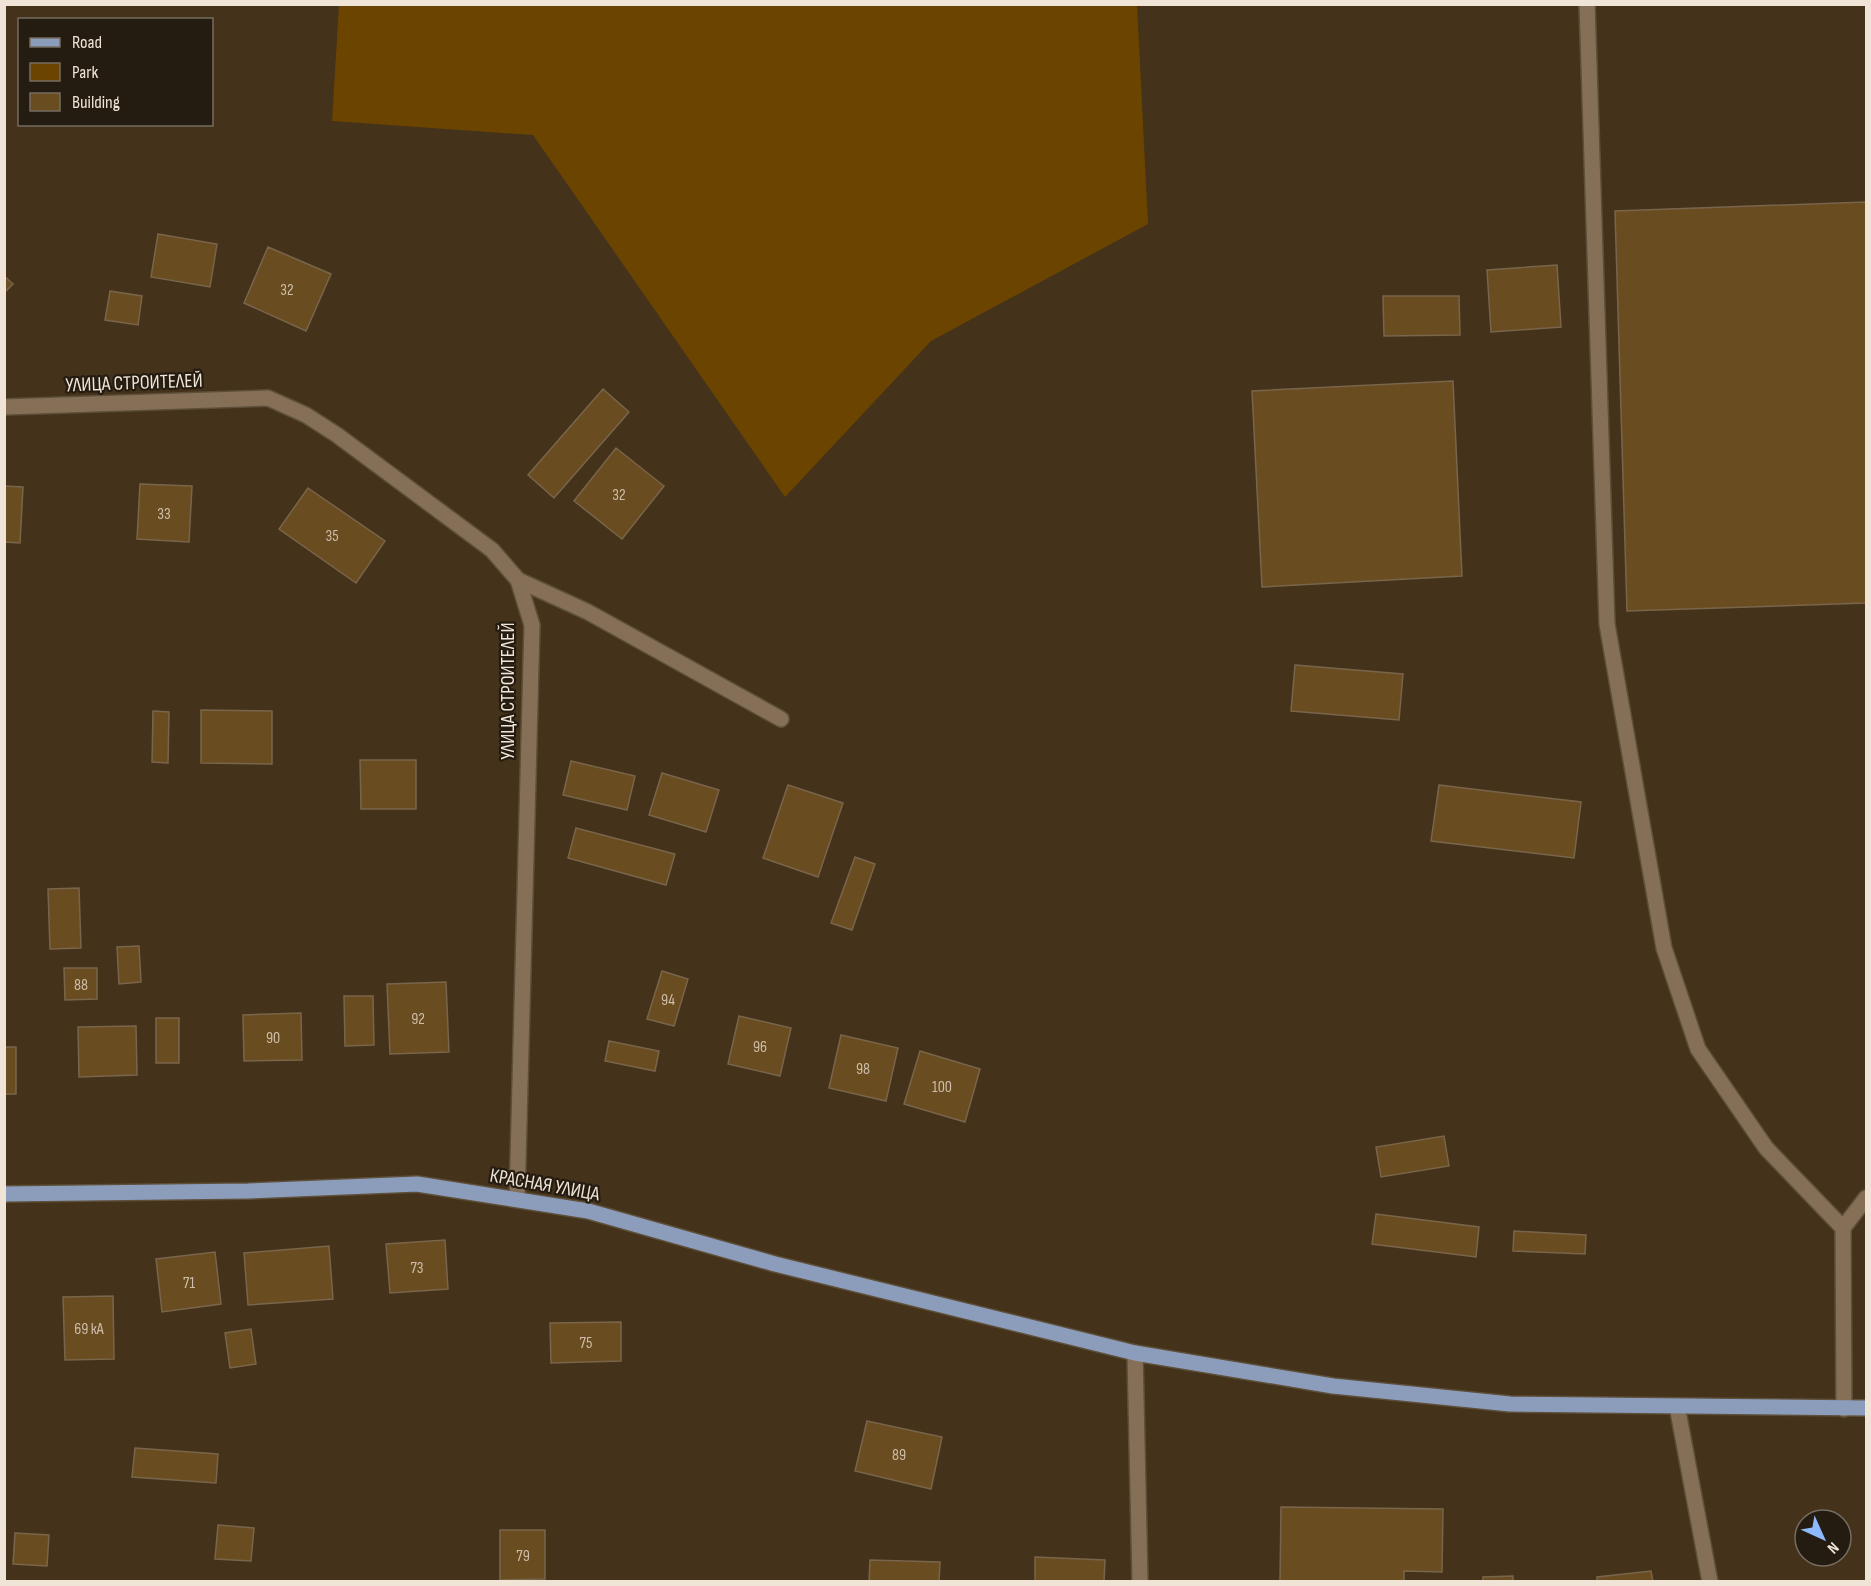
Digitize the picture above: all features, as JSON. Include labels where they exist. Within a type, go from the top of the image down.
[{"type":"main road","name":"КРАСНАЯ УЛИЦА","points":[[4,1194],[248,1191],[417,1185],[588,1211],[775,1264],[1135,1353],[1333,1386],[1498,1403],[1866,1408]]},
{"type":"street","points":[[1587,4],[1606,624],[1664,948],[1698,1049],[1766,1148],[1843,1228]]},
{"type":"street","name":"УЛИЦА СТРОИТЕЛЕЙ","points":[[4,407],[268,398],[306,415],[337,435],[492,550],[518,580],[532,625],[517,1199]]},
{"type":"street","points":[[518,580],[588,612],[781,719]]},
{"type":"street","points":[[1844,1409],[1843,1228],[1866,1198]]},
{"type":"street","points":[[1135,1353],[1140,1581]]},
{"type":"street","points":[[1677,1406],[1710,1581]]},
{"type":"green space","points":[[339,5],[1137,5],[1148,224],[931,341],[785,497],[533,135],[332,121]]},
{"type":"building","points":[[1866,202],[1866,603],[1627,611],[1615,211]]},
{"type":"building","points":[[158,234],[217,244],[210,287],[151,277]]},
{"type":"building","points":[[268,247],[331,274],[306,331],[244,303]]},
{"type":"building","points":[[1557,265],[1561,327],[1491,332],[1487,270]]},
{"type":"building","points":[[4,276],[13,284],[4,293]]},
{"type":"building","points":[[110,291],[142,296],[138,325],[105,320]]},
{"type":"building","points":[[1383,296],[1459,296],[1460,335],[1384,336]]},
{"type":"building","points":[[1453,381],[1462,576],[1262,587],[1252,391]]},
{"type":"building","points":[[603,389],[629,412],[554,498],[528,475]]},
{"type":"building","points":[[616,448],[664,486],[622,539],[574,501]]},
{"type":"building","points":[[140,484],[192,486],[189,542],[137,539]]},
{"type":"building","points":[[4,486],[23,487],[20,543],[4,542]]},
{"type":"building","points":[[308,488],[385,541],[356,583],[279,529]]},
{"type":"building","points":[[1295,665],[1403,674],[1399,720],[1291,711]]},
{"type":"building","points":[[201,710],[272,711],[272,764],[201,763]]},
{"type":"building","points":[[153,711],[169,712],[168,763],[152,762]]},
{"type":"building","points":[[360,760],[416,760],[416,809],[361,809]]},
{"type":"building","points":[[571,761],[635,776],[627,810],[563,795]]},
{"type":"building","points":[[662,773],[719,790],[706,832],[649,815]]},
{"type":"building","points":[[788,785],[843,803],[818,877],[763,858]]},
{"type":"building","points":[[1439,785],[1581,802],[1574,858],[1431,841]]},
{"type":"building","points":[[576,828],[675,854],[666,885],[568,858]]},
{"type":"building","points":[[855,857],[875,864],[852,930],[831,923]]},
{"type":"building","points":[[79,888],[81,948],[50,949],[48,889]]},
{"type":"building","points":[[139,946],[141,982],[119,984],[117,947]]},
{"type":"building","points":[[64,968],[97,968],[97,999],[65,1000]]},
{"type":"building","points":[[662,971],[688,979],[674,1026],[647,1019]]},
{"type":"building","points":[[446,982],[449,1052],[390,1054],[387,984]]},
{"type":"building","points":[[344,996],[373,996],[374,1045],[345,1046]]},
{"type":"building","points":[[301,1013],[302,1060],[244,1061],[243,1015]]},
{"type":"building","points":[[739,1016],[791,1028],[780,1076],[728,1064]]},
{"type":"building","points":[[156,1018],[179,1018],[179,1063],[156,1063]]},
{"type":"building","points":[[136,1026],[137,1075],[79,1077],[78,1027]]},
{"type":"building","points":[[841,1035],[898,1048],[886,1101],[829,1088]]},
{"type":"building","points":[[609,1041],[659,1051],[655,1071],[605,1061]]},
{"type":"building","points":[[4,1047],[16,1047],[16,1094],[4,1094]]},
{"type":"building","points":[[920,1051],[980,1069],[965,1122],[904,1104]]},
{"type":"building","points":[[1444,1136],[1449,1166],[1381,1177],[1376,1147]]},
{"type":"building","points":[[1376,1214],[1479,1227],[1476,1257],[1372,1244]]},
{"type":"building","points":[[1514,1231],[1586,1235],[1585,1254],[1513,1251]]},
{"type":"building","points":[[445,1240],[448,1289],[390,1293],[386,1244]]},
{"type":"building","points":[[329,1246],[333,1299],[248,1305],[244,1253]]},
{"type":"building","points":[[215,1252],[221,1304],[162,1312],[156,1259]]},
{"type":"building","points":[[113,1296],[114,1359],[65,1360],[63,1297]]},
{"type":"building","points":[[621,1322],[621,1361],[551,1363],[550,1323]]},
{"type":"building","points":[[251,1329],[256,1364],[230,1368],[225,1333]]},
{"type":"building","points":[[867,1421],[942,1437],[931,1489],[855,1471]]},
{"type":"building","points":[[135,1448],[218,1454],[216,1483],[132,1477]]},
{"type":"building","points":[[1281,1507],[1443,1509],[1442,1572],[1404,1571],[1404,1582],[1280,1582]]},
{"type":"building","points":[[218,1525],[254,1528],[251,1561],[215,1559]]},
{"type":"building","points":[[500,1530],[545,1530],[545,1579],[500,1580]]},
{"type":"building","points":[[15,1533],[49,1535],[47,1566],[13,1564]]},
{"type":"building","points":[[1035,1557],[1105,1560],[1104,1582],[1035,1582]]},
{"type":"building","points":[[870,1560],[940,1562],[939,1582],[869,1582]]},
{"type":"building","points":[[1651,1571],[1653,1582],[1597,1582],[1597,1577]]},
{"type":"building","points":[[1513,1576],[1513,1582],[1483,1582],[1483,1577]]}]
